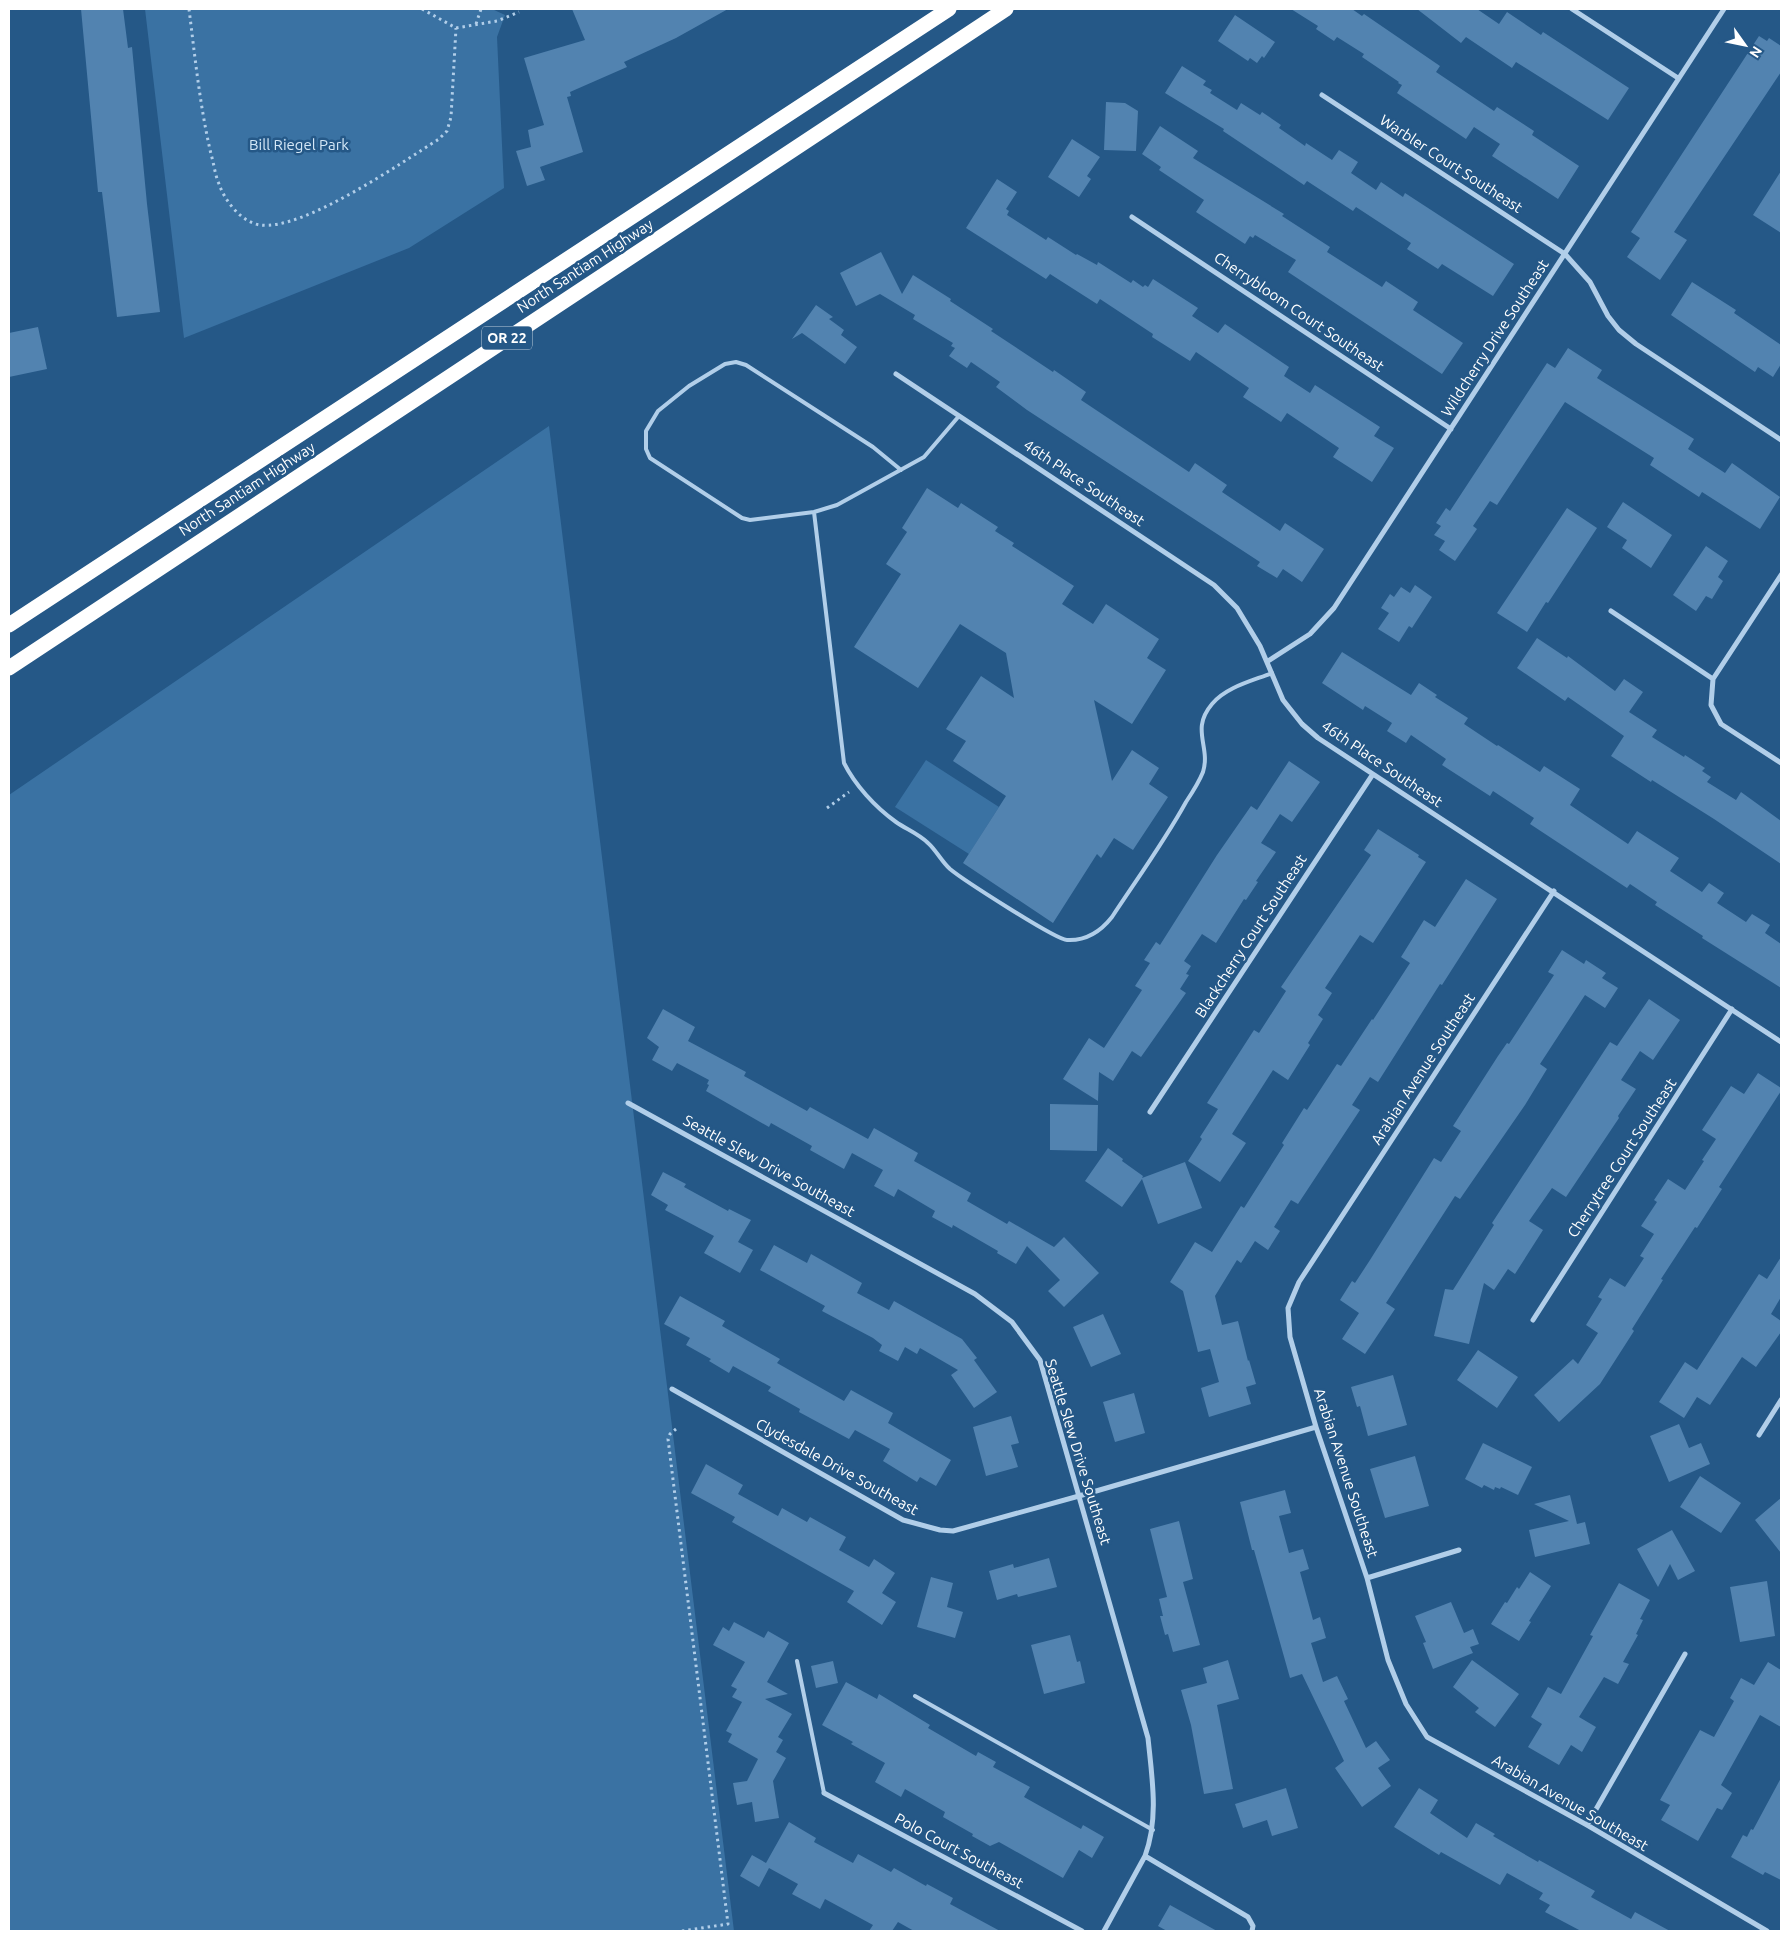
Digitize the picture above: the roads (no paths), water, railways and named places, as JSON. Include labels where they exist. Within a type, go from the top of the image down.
[{"type":"highway","name":"North Santiam Highway","points":[[9,625],[949,9]]},
{"type":"highway","name":"North Santiam Highway","points":[[9,668],[1006,9]]},
{"type":"street","points":[[1572,9],[1678,78]]},
{"type":"street","name":"Wildcherry Drive Southeast","points":[[1268,661],[1310,634],[1334,608],[1724,9]]},
{"type":"street","name":"Warbler Court Southeast","points":[[1322,95],[1565,254],[1590,282],[1608,316],[1619,330],[1636,344],[1781,440]]},
{"type":"street","name":"Cherrybloom Court Southeast","points":[[1132,216],[1451,429]]},
{"type":"street","name":"46th Place Southeast","points":[[896,374],[1214,585],[1237,608],[1268,661],[1283,700],[1302,724],[1318,738],[1554,891],[1781,1042]]},
{"type":"street","points":[[1781,575],[1713,679],[1712,705],[1721,724],[1781,763]]},
{"type":"street","points":[[1611,611],[1713,679]]},
{"type":"street","name":"Blackcherry Court Southeast","points":[[1150,1112],[1373,774]]},
{"type":"street","name":"Arabian Avenue Southeast","points":[[1554,891],[1299,1282],[1288,1308],[1290,1337],[1316,1427],[1367,1578],[1388,1660],[1406,1704],[1427,1737],[1587,1825],[1767,1931]]},
{"type":"street","name":"Cherrytree Court Southeast","points":[[1533,1320],[1732,1010]]},
{"type":"street","name":"Seattle Slew Drive Southeast","points":[[628,1103],[975,1294],[1012,1322],[1040,1360],[1148,1738],[1154,1798],[1153,1830],[1145,1856],[1104,1931]]},
{"type":"street","name":"Clydesdale Drive Southeast","points":[[672,1389],[903,1520],[920,1526],[953,1531],[1316,1427]]},
{"type":"street","points":[[1759,1435],[1781,1400]]},
{"type":"street","points":[[1367,1578],[1459,1550]]},
{"type":"street","points":[[1587,1825],[1685,1654]]},
{"type":"street","name":"Polo Court Southeast","points":[[824,1793],[1082,1931]]},
{"type":"street","points":[[1145,1856],[1248,1917],[1253,1926],[1252,1931]]},
{"type":"lane","points":[[902,470],[873,447],[746,365],[736,362],[726,364],[690,386],[658,411],[646,430],[646,449],[650,458],[742,518],[750,520],[814,512],[837,505],[902,470],[924,458],[959,416]]},
{"type":"lane","points":[[814,512],[844,763],[852,778],[894,820],[928,842],[950,869],[1046,931],[1065,940],[1081,939],[1102,929],[1112,917],[1179,815],[1203,773],[1205,756],[1201,738],[1202,717],[1213,702],[1226,691],[1272,672]]},
{"type":"lane","points":[[797,1661],[824,1793]]},
{"type":"lane","points":[[915,1696],[1153,1830]]},
{"type":"park label","name":"Bill Riegel Park","points":[[299,145]]}]
